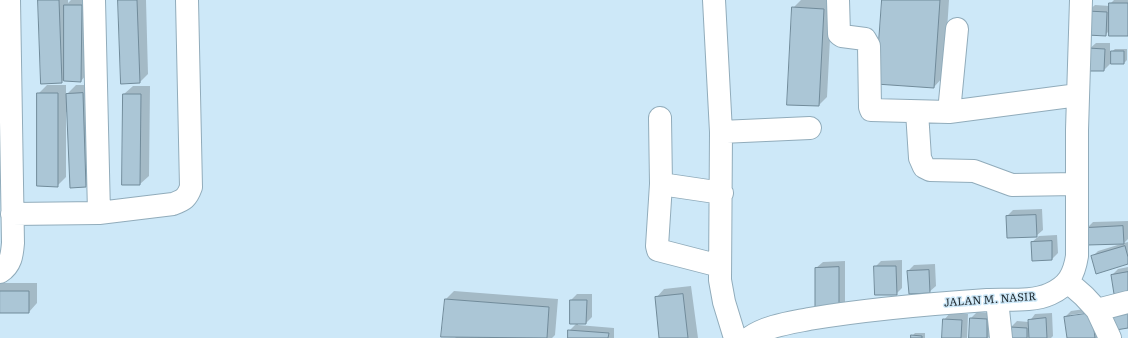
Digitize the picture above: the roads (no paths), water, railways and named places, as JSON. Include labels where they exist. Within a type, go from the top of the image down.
[{"type":"street","points":[[0,272],[9,264],[14,243],[6,99],[9,0]]},
{"type":"street","points":[[94,0],[100,213]]},
{"type":"street","points":[[12,214],[100,213],[173,204],[181,201],[188,195],[191,186],[186,0]]},
{"type":"street","points":[[714,0],[722,132],[720,280],[724,302],[735,338]]},
{"type":"street","points":[[838,0],[839,34],[842,36],[865,40],[869,46],[870,109],[873,111],[949,112],[1078,95]]},
{"type":"street","points":[[1081,0],[1078,95],[1077,256],[1068,282],[1097,310],[1110,338]]},
{"type":"street","points":[[949,112],[957,29]]},
{"type":"street","points":[[917,112],[920,158],[924,167],[930,170],[974,171],[1012,185],[1077,184]]},
{"type":"street","points":[[660,118],[661,184],[658,250],[720,266]]},
{"type":"street","points":[[722,132],[810,128]]},
{"type":"street","points":[[661,184],[722,192]]},
{"type":"street","name":"JALAN M. NASIR","points":[[749,338],[762,331],[782,324],[826,316],[909,306],[1042,297],[1057,290],[1068,282]]},
{"type":"street","points":[[997,300],[1001,338]]},
{"type":"street","points":[[1097,310],[1128,302]]}]
